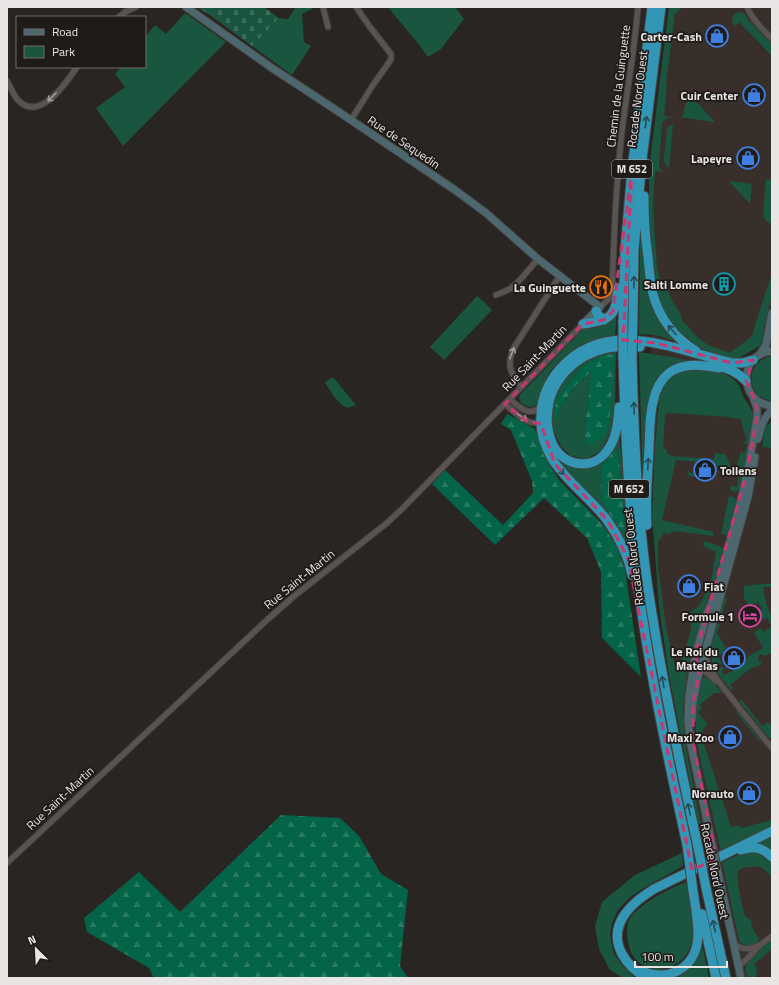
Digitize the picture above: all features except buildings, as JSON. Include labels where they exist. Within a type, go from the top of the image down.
[{"type":"highway","name":"Rocade Nord Ouest","points":[[652,7],[632,169],[625,250],[623,358],[626,453],[636,569],[654,686],[687,845],[694,890],[716,978]]},
{"type":"highway","name":"Rocade Nord Ouest","points":[[661,7],[642,160],[634,250],[632,358],[635,456],[648,587],[667,702],[726,978]]},
{"type":"highway","points":[[642,160],[645,233],[654,300],[662,317],[672,330],[685,343],[702,354]]},
{"type":"highway","points":[[583,324],[604,320],[611,316],[616,306],[624,214],[632,169]]},
{"type":"highway","points":[[598,309],[598,315],[604,320]]},
{"type":"highway","points":[[643,620],[636,598],[628,559],[612,527],[603,515],[568,479],[551,458],[542,434],[541,423],[543,402],[547,388],[551,380],[562,366],[577,353],[597,344],[617,341],[643,341],[656,343],[732,363],[742,363],[756,357]]},
{"type":"highway","points":[[623,358],[617,425],[613,441],[606,453],[592,462],[580,464],[570,462],[562,457],[550,439],[548,428],[548,411],[550,398],[554,388],[566,371],[574,363],[585,356],[607,348],[637,346],[654,348],[685,355],[738,373],[746,381]]},
{"type":"highway","points":[[648,587],[649,560],[646,499],[651,410],[655,395],[658,387],[668,373],[680,367],[697,365],[729,370]]},
{"type":"highway","points":[[541,423],[546,417],[548,411]]},
{"type":"highway","points":[[647,978],[632,968],[619,947],[617,937],[618,932],[621,920],[628,909],[639,899],[654,889],[772,832]]},
{"type":"highway","points":[[723,856],[738,851],[756,848],[764,851],[772,858]]},
{"type":"highway","points":[[632,968],[644,973],[664,975],[678,970],[690,960],[696,947],[698,935],[694,890]]},
{"type":"main road","name":"Rue de Sequedin","points":[[186,7],[284,76],[455,190],[486,213],[598,309]]},
{"type":"main road","name":"Rue Saint-Martin","points":[[583,324],[598,309]]},
{"type":"main road","points":[[741,978],[690,741],[688,695],[695,656],[707,614],[716,590],[744,491],[750,459],[757,418],[757,408],[746,381],[747,372],[756,357],[766,345],[772,313]]},
{"type":"main road","points":[[756,357],[772,351]]},
{"type":"main road","points":[[753,397],[761,403],[772,406]]},
{"type":"main road","points":[[696,771],[692,712],[695,692],[700,669],[748,497],[762,423],[772,410]]},
{"type":"street","points":[[119,16],[136,7]]},
{"type":"street","points":[[324,7],[328,27]]},
{"type":"street","points":[[351,120],[392,56],[356,7]]},
{"type":"street","name":"Chemin de la Guinguette","points":[[598,309],[609,299],[612,293],[613,242],[617,184],[623,122],[638,7]]},
{"type":"street","points":[[747,7],[753,19],[772,39]]},
{"type":"street","points":[[7,81],[18,100],[28,106],[36,107],[43,105],[51,99],[76,68]]},
{"type":"street","points":[[496,295],[510,289],[520,280],[538,258]]},
{"type":"street","points":[[522,387],[511,373],[511,354],[556,280],[561,277]]},
{"type":"street","name":"Rue Saint-Martin","points":[[7,863],[272,615],[402,509],[583,324]]},
{"type":"street","points":[[510,399],[518,407],[528,411],[536,410],[543,402]]},
{"type":"street","points":[[505,404],[526,420],[533,423],[541,423]]},
{"type":"street","points":[[706,649],[706,658],[712,671],[725,690],[772,748]]},
{"type":"street","points":[[695,656],[700,669],[725,690]]},
{"type":"street","points":[[734,944],[741,948],[753,949],[772,936]]},
{"type":"street","points":[[739,966],[760,945]]},
{"type":"highlighted area","points":[[632,169],[623,340],[656,343],[732,363],[753,360],[746,381],[756,403],[757,417],[747,472],[695,656],[700,669],[693,703],[693,742],[716,859],[692,870],[628,559],[608,521],[555,464],[541,424],[525,420],[505,404],[583,324],[604,320],[613,311]]},
{"type":"shaded area","points":[[669,7],[772,7],[772,344],[763,341],[761,345],[737,359],[727,376],[651,365],[649,170]]},
{"type":"shaded area","points":[[652,412],[753,417],[753,422],[762,447],[772,448],[772,978],[741,978],[739,966],[702,844],[669,676],[659,606],[655,551]]},
{"type":"green space","points":[[196,7],[264,7],[279,18],[252,46],[210,15]]},
{"type":"green space","points":[[296,7],[312,7],[312,9],[302,14],[304,42],[311,46],[292,75],[252,46],[279,18],[288,19]]},
{"type":"green space","points":[[388,7],[455,7],[464,19],[441,49],[428,57]]},
{"type":"green space","points":[[669,7],[682,7],[675,14],[666,83],[664,116],[675,117],[667,118],[662,123],[659,166],[661,170],[665,172],[655,171],[653,204],[657,268],[661,284],[667,286],[669,294],[680,313],[682,320],[697,337],[708,345],[730,353],[752,336],[772,273],[772,296],[763,333],[763,341],[761,345],[737,359],[706,351],[694,344],[682,334],[669,320],[661,305],[657,292],[650,242],[649,170]]},
{"type":"green space","points":[[739,12],[745,14],[748,20],[772,44],[772,56],[739,22],[735,26],[732,18]]},
{"type":"green space","points":[[185,13],[226,42],[123,146],[96,108],[125,87],[115,74],[120,68],[146,68],[146,36],[155,25],[166,34]]},
{"type":"green space","points":[[692,97],[715,122],[690,118],[682,118],[686,103]]},
{"type":"green space","points":[[673,124],[669,168],[665,163],[664,157],[667,128]]},
{"type":"green space","points":[[766,179],[772,180],[772,224],[766,221],[763,215]]},
{"type":"green space","points":[[729,181],[752,184],[750,204]]},
{"type":"green space","points":[[641,235],[659,320],[676,341],[656,335],[639,334]]},
{"type":"green space","points":[[477,296],[492,310],[444,360],[430,347]]},
{"type":"green space","points":[[617,310],[615,336],[599,339],[571,352],[555,366],[547,377],[537,404],[533,407],[529,407],[521,403],[519,398],[520,395],[585,327]]},
{"type":"green space","points":[[616,350],[615,408],[612,429],[601,451],[586,459],[571,456],[561,447],[552,427],[552,403],[562,382],[580,364],[598,354]],"holes":[[[615,354],[586,443],[584,436],[591,372],[576,385],[561,406],[555,422],[557,398],[582,367]]]},
{"type":"green space","points":[[639,352],[678,358],[691,362],[660,377],[643,480],[642,460]]},
{"type":"green space","points":[[615,354],[607,432],[593,444],[586,443],[584,436],[591,372],[576,385],[561,406],[555,423],[554,414],[557,398],[582,367],[601,356]]},
{"type":"green space","points":[[772,356],[772,401],[763,398],[756,393],[751,378],[757,364],[763,359]]},
{"type":"green space","points":[[697,369],[719,372],[730,376],[739,386],[753,414],[745,467],[743,468],[738,467],[737,465],[741,452],[745,453],[747,444],[742,443],[747,441],[740,418],[735,419],[730,417],[670,413],[666,414],[665,417],[663,446],[667,451],[667,454],[671,456],[714,459],[715,453],[725,454],[734,472],[743,475],[739,490],[735,492],[730,490],[731,486],[737,487],[739,476],[727,473],[727,468],[702,462],[676,460],[662,520],[714,532],[713,536],[676,531],[668,534],[665,532],[658,542],[658,568],[666,626],[676,671],[679,671],[691,630],[690,612],[698,607],[705,594],[708,582],[711,582],[716,551],[703,546],[704,541],[724,548],[687,670],[683,709],[686,749],[705,844],[702,844],[669,676],[659,606],[652,515],[659,400],[664,386],[675,375],[683,371]]},
{"type":"green space","points":[[333,377],[356,405],[348,408],[341,404],[335,397],[325,382]]},
{"type":"green space","points":[[507,414],[535,429],[549,464],[559,480],[604,526],[617,547],[625,570],[641,677],[602,638],[601,572],[587,538],[544,498],[495,545],[432,484],[445,470],[503,525],[533,493],[532,481],[511,430],[501,424]]},
{"type":"green space","points":[[772,421],[772,448],[762,447],[765,427]]},
{"type":"green space","points":[[619,432],[630,552],[620,533],[563,469],[550,447],[591,466]],"holes":[[[617,453],[619,458],[625,529],[608,512],[602,501],[600,478],[602,464],[609,456]]]},
{"type":"green space","points":[[612,451],[617,453],[619,458],[625,529],[623,531],[620,530],[602,501],[600,478],[602,464]]},
{"type":"green space","points":[[688,472],[714,479],[713,481],[687,475]]},
{"type":"green space","points":[[729,496],[734,497],[737,501],[728,536],[721,534]]},
{"type":"green space","points":[[772,584],[772,587],[763,587],[767,606],[772,616],[772,627],[767,618],[758,622],[754,614],[762,609],[758,602],[749,606],[744,598],[744,586]]},
{"type":"green space","points":[[724,598],[727,598],[720,621],[718,620]]},
{"type":"green space","points":[[717,624],[720,624],[717,633],[726,648],[723,650],[725,652],[718,656],[722,664],[714,668],[711,651],[712,640]]},
{"type":"green space","points":[[772,627],[772,652],[765,656],[762,654],[759,655],[758,660],[760,662],[763,661],[759,666],[751,668],[730,685],[733,688],[731,690],[715,670],[723,666],[724,669],[722,671],[724,675],[736,669],[735,666],[763,648],[754,632],[761,628],[763,632]]},
{"type":"green space","points":[[704,677],[711,680],[722,693],[714,693],[700,705],[702,708],[699,711],[699,714],[708,724],[703,728],[703,734],[707,741],[704,744],[731,827],[740,825],[741,828],[772,820],[772,827],[721,852],[699,753],[696,730],[696,710],[702,679]]},
{"type":"green space","points":[[741,699],[762,726],[768,722],[772,727],[772,738],[768,737],[739,701]]},
{"type":"green space","points":[[737,711],[761,741],[760,742],[736,712]]},
{"type":"green space","points":[[281,815],[340,818],[359,836],[381,874],[408,890],[400,966],[408,978],[154,978],[149,968],[87,932],[84,918],[139,872],[180,912]]},
{"type":"green space","points":[[772,836],[772,855],[748,847]]},
{"type":"green space","points":[[758,850],[772,861],[772,878],[766,870],[761,867],[743,868],[739,870],[739,892],[745,916],[751,920],[752,927],[759,939],[759,941],[754,944],[746,946],[739,940],[722,862],[747,851]]},
{"type":"green space","points":[[682,853],[683,866],[642,889],[629,898],[618,910],[612,923],[610,935],[614,954],[623,966],[637,978],[623,978],[610,970],[599,949],[595,926],[602,902],[635,875]]},
{"type":"green space","points":[[686,882],[693,922],[691,945],[687,954],[674,966],[656,969],[647,968],[633,956],[629,946],[627,927],[629,921],[634,913],[646,903],[666,891]]},
{"type":"green space","points":[[772,939],[772,949],[754,964],[757,968],[756,978],[748,977],[746,974],[746,965],[760,951],[759,949]]},
{"type":"green space","points":[[702,944],[709,978],[673,978],[684,973],[694,964],[699,955]]},
{"type":"place","name":"Carter-Cash","points":[[717,36]]},
{"type":"place","name":"Cuir Center","points":[[754,95]]},
{"type":"place","name":"Lapeyre","points":[[748,158]]},
{"type":"place","name":"Salti Lomme","points":[[724,284]]},
{"type":"place","name":"La Guinguette","points":[[601,287]]},
{"type":"place","name":"Tollens","points":[[705,470]]},
{"type":"place","name":"Fiat","points":[[689,586]]},
{"type":"place","name":"Formule 1","points":[[750,616]]},
{"type":"place","name":"Le Roi du Matelas","points":[[734,658]]},
{"type":"place","name":"Maxi Zoo","points":[[730,737]]},
{"type":"place","name":"Norauto","points":[[749,793]]}]
